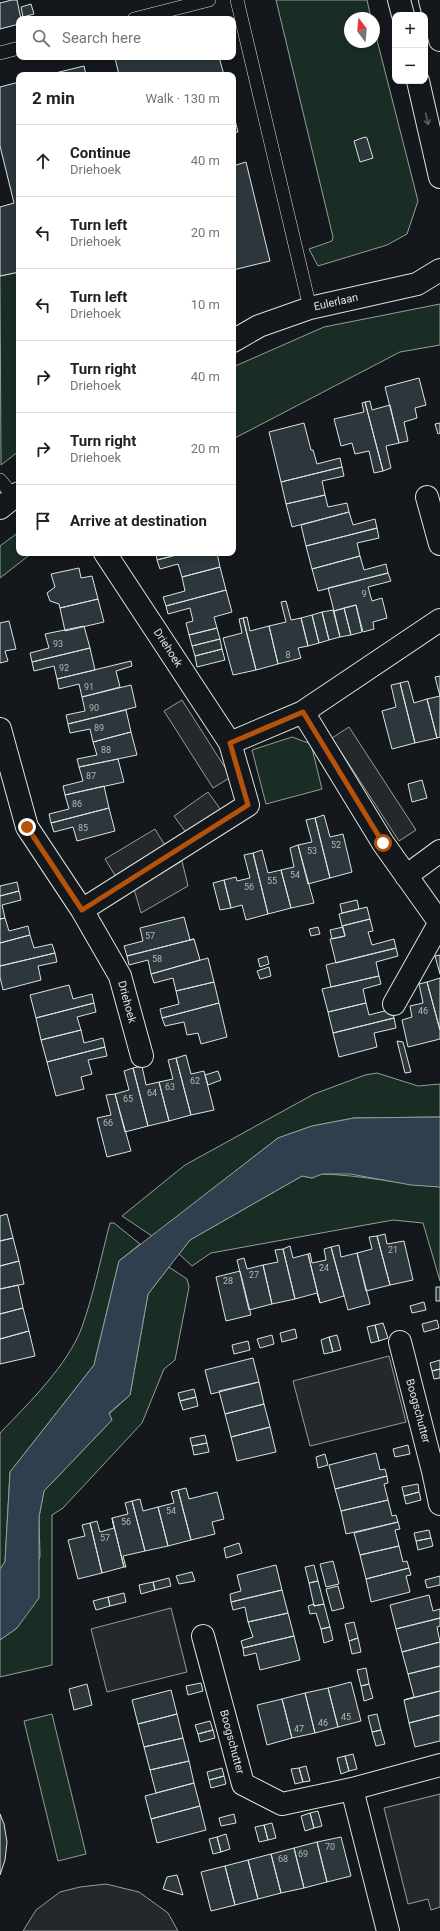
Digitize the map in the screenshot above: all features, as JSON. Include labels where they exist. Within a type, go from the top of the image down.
[{"type":"street","points":[[399,0],[402,12]]},
{"type":"street","points":[[430,0],[440,40]]},
{"type":"street","points":[[419,84],[440,177]]},
{"type":"street","name":"Eulerlaan","points":[[236,339],[259,326],[310,308],[417,284],[440,270]]},
{"type":"street","points":[[426,497],[440,544]]},
{"type":"street","name":"Driehoek","points":[[82,910],[248,805],[230,743],[107,556]]},
{"type":"street","points":[[230,743],[303,712],[440,620]]},
{"type":"street","points":[[303,712],[383,843],[439,923],[394,1004]]},
{"type":"street","name":"Driehoek","points":[[0,729],[27,827],[82,910],[120,976],[142,1056]]},
{"type":"street","points":[[406,876],[440,851]]},
{"type":"street","name":"Boogschutter","points":[[400,1342],[434,1471],[440,1504]]},
{"type":"street","name":"Boogschutter","points":[[203,1636],[243,1784],[282,1804],[352,1789],[440,1765]]},
{"type":"street","points":[[352,1789],[388,1931]]},
{"type":"lane","points":[[146,16],[209,0]]},
{"type":"lane","points":[[237,0],[310,308]]},
{"type":"lane","points":[[0,53],[16,49]]},
{"type":"lane","points":[[0,480],[11,499]]},
{"type":"green space","points":[[276,0],[367,0],[370,12],[344,12],[344,48],[379,48],[418,201],[407,234],[387,245],[318,266],[309,249],[332,241],[333,237]]},
{"type":"green space","points":[[16,273],[16,453],[1,465],[0,276]]},
{"type":"green space","points":[[440,304],[440,345],[400,352],[236,437],[236,366],[324,327]]},
{"type":"green space","points":[[16,534],[16,556],[28,556],[0,578],[0,546]]},
{"type":"green space","points":[[292,737],[311,744],[322,789],[266,804],[252,750]]},
{"type":"green space","points":[[377,1073],[418,1086],[440,1084],[440,1117],[354,1118],[312,1126],[278,1138],[152,1236],[122,1216],[185,1165],[314,1094],[365,1075]]},
{"type":"green space","points":[[321,1174],[351,1176],[440,1187],[440,1281],[423,1223],[393,1220],[211,1253],[192,1266],[179,1254],[190,1240],[302,1176],[312,1178]]},
{"type":"green space","points":[[110,1223],[114,1223],[140,1244],[119,1261],[94,1365],[10,1472],[5,1562],[0,1569],[0,1433],[23,1410],[57,1370],[76,1341],[90,1301]]},
{"type":"green space","points":[[169,1267],[187,1279],[189,1287],[175,1360],[164,1369],[142,1423],[63,1508],[52,1515],[52,1665],[0,1677],[0,1640],[17,1628],[40,1556],[39,1517],[44,1491],[112,1420],[109,1414],[130,1395],[148,1294]]},
{"type":"green space","points":[[52,1714],[86,1854],[58,1861],[24,1721]]},
{"type":"shaded area","points":[[182,700],[231,777],[213,788],[164,711]]},
{"type":"shaded area","points":[[349,727],[416,830],[399,841],[332,738]]},
{"type":"shaded area","points":[[208,792],[221,810],[187,834],[174,816]]},
{"type":"shaded area","points":[[155,829],[166,847],[116,877],[105,859]]},
{"type":"shaded area","points":[[182,861],[188,886],[141,913],[134,889]]},
{"type":"shaded area","points":[[389,1356],[406,1422],[310,1446],[293,1381]]},
{"type":"shaded area","points":[[171,1608],[187,1672],[107,1692],[91,1629]]},
{"type":"shaded area","points":[[440,1794],[440,1907],[431,1910],[428,1899],[408,1904],[384,1808]]},
{"type":"shaded area","points":[[106,1884],[139,1892],[168,1913],[178,1931],[23,1931],[36,1910],[60,1892],[80,1887]]},
{"type":"water","points":[[440,1117],[440,1187],[411,1185],[350,1174],[322,1174],[312,1178],[302,1176],[190,1240],[148,1294],[130,1395],[109,1413],[112,1420],[44,1491],[39,1517],[39,1598],[17,1628],[0,1640],[0,1569],[5,1562],[10,1472],[94,1365],[119,1261],[278,1138],[312,1126],[354,1118]]},
{"type":"building","points":[[17,0],[20,16],[16,16],[16,25],[0,29],[0,3]]},
{"type":"building","points":[[31,4],[34,14],[23,16],[21,7]]},
{"type":"building","points":[[115,60],[220,60],[223,72],[118,72]]},
{"type":"building","points":[[84,66],[85,72],[59,72]]},
{"type":"building","points":[[16,83],[16,273],[0,276],[0,207],[14,203],[0,146],[0,87]]},
{"type":"building","points":[[365,137],[367,138],[373,158],[360,162],[354,141]]},
{"type":"building","points":[[246,162],[270,261],[236,269],[236,165]]},
{"type":"building","points":[[419,378],[426,405],[415,408],[417,418],[404,422],[408,441],[399,443],[385,387]]},
{"type":"building","points":[[370,401],[372,410],[390,405],[399,443],[386,446],[391,468],[383,471],[365,402]]},
{"type":"building","points":[[365,402],[383,471],[374,473],[369,451],[355,454],[352,443],[341,446],[334,419],[364,412],[362,403]]},
{"type":"building","points":[[304,423],[311,450],[313,450],[317,464],[340,458],[342,467],[281,482],[269,432]]},
{"type":"building","points":[[440,423],[440,433],[438,434],[435,424]]},
{"type":"building","points":[[342,467],[344,476],[322,481],[325,495],[286,504],[281,482]]},
{"type":"building","points":[[325,495],[328,507],[347,503],[349,512],[292,527],[286,504]]},
{"type":"building","points":[[349,512],[353,525],[375,519],[377,528],[306,546],[301,525]]},
{"type":"building","points":[[377,528],[379,538],[357,543],[360,556],[312,569],[306,546]]},
{"type":"building","points":[[156,556],[172,556],[157,560]]},
{"type":"building","points":[[172,556],[218,556],[220,567],[182,577],[178,564],[160,569],[157,560]]},
{"type":"building","points":[[360,556],[364,570],[386,564],[388,573],[318,591],[312,569]]},
{"type":"building","points":[[220,567],[226,590],[166,606],[163,597],[185,591],[182,577]]},
{"type":"building","points":[[79,568],[81,578],[92,576],[98,599],[60,608],[59,604],[50,601],[47,593],[55,587],[51,574]]},
{"type":"building","points":[[388,573],[391,581],[368,587],[372,601],[382,598],[387,618],[373,622],[374,629],[363,632],[356,605],[334,611],[328,588]]},
{"type":"building","points":[[226,590],[232,612],[214,617],[217,628],[189,635],[186,623],[193,621],[190,608],[168,614],[166,606]]},
{"type":"building","points":[[98,599],[104,622],[65,631],[60,608]]},
{"type":"building","points":[[286,601],[291,620],[301,618],[308,646],[298,648],[301,658],[278,664],[269,626],[286,622],[281,602]]},
{"type":"building","points":[[356,605],[362,632],[351,635],[344,608]]},
{"type":"building","points":[[344,608],[351,635],[340,637],[334,611]]},
{"type":"building","points":[[333,610],[340,637],[329,640],[322,612]]},
{"type":"building","points":[[322,612],[329,640],[319,643],[312,615]]},
{"type":"building","points":[[312,615],[319,643],[308,646],[301,618]]},
{"type":"building","points":[[247,617],[250,631],[269,626],[278,664],[256,670],[243,618]]},
{"type":"building","points":[[243,618],[256,670],[233,675],[223,638],[242,633],[239,619]]},
{"type":"building","points":[[9,621],[16,649],[5,651],[8,661],[0,663],[0,623]]},
{"type":"building","points":[[84,626],[90,648],[32,662],[30,653],[49,648],[45,634]]},
{"type":"building","points":[[217,628],[220,639],[192,646],[189,635]]},
{"type":"building","points":[[220,639],[222,649],[195,656],[192,646]]},
{"type":"building","points":[[90,648],[95,670],[57,679],[54,666],[34,671],[32,662]]},
{"type":"building","points":[[222,649],[225,660],[197,667],[195,656]]},
{"type":"building","points":[[131,661],[132,666],[116,671],[120,687],[82,697],[79,684],[59,689],[57,679]]},
{"type":"building","points":[[440,676],[440,696],[435,677]]},
{"type":"building","points":[[408,681],[414,703],[427,699],[437,738],[415,743],[400,683]]},
{"type":"building","points":[[400,683],[415,743],[392,749],[382,711],[396,707],[391,685]]},
{"type":"building","points":[[131,685],[136,707],[68,724],[66,715],[85,711],[82,697]]},
{"type":"building","points":[[440,696],[440,737],[437,738],[427,699]]},
{"type":"building","points":[[126,710],[131,732],[93,742],[90,729],[70,733],[68,724]]},
{"type":"building","points":[[131,732],[137,755],[79,767],[77,759],[97,755],[93,742]]},
{"type":"building","points":[[118,759],[124,782],[65,795],[63,786],[83,781],[79,767]]},
{"type":"building","points":[[422,780],[427,798],[412,802],[408,784]]},
{"type":"building","points":[[104,786],[109,808],[51,823],[49,814],[69,809],[65,795]]},
{"type":"building","points":[[109,808],[115,831],[77,841],[73,827],[54,832],[51,823]]},
{"type":"building","points":[[324,815],[330,837],[343,834],[352,872],[330,878],[315,818]]},
{"type":"building","points":[[315,818],[330,878],[308,884],[298,845],[312,842],[306,820]]},
{"type":"building","points":[[298,845],[314,903],[291,908],[281,870],[294,867],[290,848]]},
{"type":"building","points":[[262,850],[268,873],[281,870],[291,908],[268,914],[253,853]]},
{"type":"building","points":[[253,853],[268,914],[246,920],[242,905],[231,908],[224,880],[236,877],[237,881],[250,878],[244,855]]},
{"type":"building","points":[[224,880],[231,908],[220,910],[213,883]]},
{"type":"building","points":[[17,882],[19,891],[0,896],[0,886]]},
{"type":"building","points":[[19,891],[21,900],[2,905],[5,918],[0,919],[0,896]]},
{"type":"building","points":[[357,900],[359,909],[342,913],[340,904]]},
{"type":"building","points":[[367,907],[370,919],[342,926],[339,914]]},
{"type":"building","points":[[184,917],[190,940],[194,939],[127,956],[124,946],[143,941],[140,928]]},
{"type":"building","points":[[5,918],[9,931],[28,926],[30,935],[0,943],[0,919]]},
{"type":"building","points":[[370,919],[373,931],[368,932],[372,945],[394,939],[396,948],[336,963],[330,939],[345,936],[342,926]]},
{"type":"building","points":[[318,927],[320,934],[311,936],[309,929]]},
{"type":"building","points":[[343,927],[345,936],[332,939],[330,930]]},
{"type":"building","points":[[30,935],[34,948],[52,944],[55,953],[0,966],[0,943]]},
{"type":"building","points":[[194,939],[200,960],[151,974],[148,960],[129,965],[127,956]]},
{"type":"building","points":[[396,948],[398,956],[376,962],[379,976],[331,987],[326,965]]},
{"type":"building","points":[[55,953],[57,962],[38,966],[41,980],[3,990],[0,977],[0,966]]},
{"type":"building","points":[[440,955],[440,974],[435,956]]},
{"type":"building","points":[[267,956],[269,964],[260,967],[258,959]]},
{"type":"building","points":[[208,958],[214,982],[176,991],[173,978],[154,983],[151,974]]},
{"type":"building","points":[[269,967],[271,976],[260,979],[257,971]]},
{"type":"building","points":[[379,976],[381,984],[363,989],[366,1003],[328,1012],[322,989]]},
{"type":"building","points":[[440,978],[440,1030],[427,982]]},
{"type":"building","points":[[214,982],[219,1003],[162,1018],[160,1009],[179,1004],[176,991]]},
{"type":"building","points":[[427,982],[440,1030],[440,1039],[408,1047],[402,1020],[412,1017],[410,1006],[423,1003],[419,984]]},
{"type":"building","points":[[69,985],[73,999],[92,994],[94,1003],[36,1018],[30,995]]},
{"type":"building","points":[[94,1003],[96,1012],[77,1017],[81,1030],[41,1040],[36,1018]]},
{"type":"building","points":[[219,1003],[227,1037],[201,1044],[198,1033],[187,1035],[184,1022],[165,1026],[162,1018]]},
{"type":"building","points":[[366,1003],[369,1015],[392,1009],[394,1018],[333,1033],[328,1012]]},
{"type":"building","points":[[394,1018],[396,1028],[374,1033],[377,1047],[339,1057],[333,1033]]},
{"type":"building","points":[[81,1030],[84,1043],[103,1038],[105,1047],[47,1062],[41,1040]]},
{"type":"building","points":[[397,1041],[403,1042],[411,1072],[405,1073]]},
{"type":"building","points":[[105,1047],[107,1056],[88,1060],[92,1074],[81,1077],[84,1089],[56,1096],[47,1062]]},
{"type":"building","points":[[186,1055],[191,1074],[204,1071],[214,1110],[191,1115],[176,1058]]},
{"type":"building","points":[[176,1058],[191,1115],[169,1121],[159,1082],[173,1079],[168,1060]]},
{"type":"building","points":[[142,1066],[146,1085],[159,1082],[169,1121],[148,1126],[133,1068]]},
{"type":"building","points":[[133,1068],[148,1126],[125,1132],[115,1094],[129,1090],[124,1071]]},
{"type":"building","points":[[218,1071],[221,1080],[208,1085],[205,1075]]},
{"type":"building","points":[[115,1094],[131,1151],[107,1157],[97,1118],[111,1115],[106,1095]]},
{"type":"building","points":[[7,1214],[13,1238],[0,1241],[0,1216]]},
{"type":"building","points":[[385,1234],[387,1244],[404,1241],[413,1280],[390,1285],[377,1236]]},
{"type":"building","points":[[377,1236],[390,1285],[366,1291],[357,1253],[372,1249],[369,1237]]},
{"type":"building","points":[[13,1238],[19,1261],[0,1266],[0,1241]]},
{"type":"building","points":[[339,1245],[341,1257],[357,1253],[370,1304],[348,1310],[331,1247]]},
{"type":"building","points":[[290,1246],[293,1258],[308,1254],[320,1303],[317,1293],[295,1299],[283,1249]]},
{"type":"building","points":[[331,1247],[344,1296],[320,1303],[308,1254],[310,1253],[312,1263],[326,1260],[324,1249]]},
{"type":"building","points":[[283,1249],[295,1299],[272,1304],[263,1265],[278,1262],[275,1250]]},
{"type":"building","points":[[244,1258],[247,1269],[263,1265],[272,1304],[249,1310],[237,1260]]},
{"type":"building","points":[[19,1261],[24,1284],[0,1289],[0,1266]]},
{"type":"building","points":[[240,1271],[251,1315],[226,1321],[216,1277]]},
{"type":"building","points":[[18,1285],[23,1308],[0,1314],[0,1289]]},
{"type":"building","points":[[436,1287],[440,1287],[440,1301],[436,1301]]},
{"type":"building","points":[[424,1302],[426,1310],[412,1313],[410,1306]]},
{"type":"building","points":[[23,1308],[29,1331],[0,1339],[0,1314]]},
{"type":"building","points":[[437,1320],[439,1328],[424,1332],[422,1324]]},
{"type":"building","points":[[383,1323],[388,1338],[379,1341],[375,1325]]},
{"type":"building","points":[[375,1325],[379,1341],[371,1343],[367,1327]]},
{"type":"building","points":[[295,1329],[297,1338],[282,1342],[280,1333]]},
{"type":"building","points":[[29,1331],[35,1356],[0,1364],[0,1339]]},
{"type":"building","points":[[272,1335],[274,1344],[260,1348],[257,1339]]},
{"type":"building","points":[[337,1335],[341,1350],[333,1352],[329,1337]]},
{"type":"building","points":[[329,1337],[333,1352],[324,1354],[321,1340]]},
{"type":"building","points":[[248,1341],[250,1350],[234,1354],[232,1345]]},
{"type":"building","points":[[253,1358],[259,1382],[211,1394],[205,1370]]},
{"type":"building","points":[[440,1360],[440,1369],[432,1371],[430,1363]]},
{"type":"building","points":[[440,1369],[440,1378],[434,1379],[432,1371]]},
{"type":"building","points":[[259,1382],[264,1404],[225,1414],[219,1391]]},
{"type":"building","points":[[194,1389],[196,1397],[180,1401],[178,1393]]},
{"type":"building","points":[[196,1397],[198,1406],[183,1410],[180,1401]]},
{"type":"building","points":[[264,1404],[270,1427],[231,1437],[225,1414]]},
{"type":"building","points":[[270,1427],[276,1452],[237,1461],[231,1437]]},
{"type":"building","points":[[205,1435],[207,1443],[192,1446],[190,1438]]},
{"type":"building","points":[[207,1443],[209,1452],[194,1455],[192,1446]]},
{"type":"building","points":[[408,1445],[410,1454],[395,1457],[393,1449]]},
{"type":"building","points":[[376,1453],[380,1470],[385,1469],[387,1476],[335,1489],[329,1465]]},
{"type":"building","points":[[325,1454],[328,1465],[318,1468],[316,1457]]},
{"type":"building","points":[[387,1476],[388,1483],[384,1484],[388,1500],[341,1511],[335,1489]]},
{"type":"building","points":[[418,1484],[419,1492],[404,1496],[402,1487]]},
{"type":"building","points":[[186,1488],[189,1499],[217,1492],[224,1519],[212,1522],[215,1534],[191,1540],[178,1490]]},
{"type":"building","points":[[178,1490],[191,1540],[168,1546],[158,1507],[174,1503],[171,1492]]},
{"type":"building","points":[[419,1492],[421,1500],[406,1504],[404,1496]]},
{"type":"building","points":[[140,1499],[143,1511],[158,1507],[168,1546],[145,1551],[132,1501]]},
{"type":"building","points":[[388,1500],[392,1516],[396,1515],[398,1522],[346,1534],[341,1511]]},
{"type":"building","points":[[132,1501],[145,1551],[123,1556],[126,1567],[124,1567],[112,1518],[128,1514],[125,1503]]},
{"type":"building","points":[[112,1518],[124,1567],[102,1573],[90,1523],[97,1521],[100,1532],[114,1528]]},
{"type":"building","points":[[398,1522],[400,1529],[395,1530],[399,1546],[360,1555],[354,1533]]},
{"type":"building","points":[[90,1523],[102,1573],[78,1579],[68,1540],[85,1536],[82,1525]]},
{"type":"building","points":[[429,1530],[431,1538],[416,1541],[414,1533]]},
{"type":"building","points":[[431,1538],[433,1546],[418,1550],[416,1541]]},
{"type":"building","points":[[239,1543],[242,1553],[226,1558],[224,1548]]},
{"type":"building","points":[[399,1546],[403,1562],[407,1561],[409,1568],[366,1579],[360,1555]]},
{"type":"building","points":[[333,1561],[339,1584],[326,1587],[320,1564]]},
{"type":"building","points":[[276,1565],[282,1590],[231,1602],[230,1594],[241,1591],[237,1575]]},
{"type":"building","points":[[314,1565],[318,1581],[309,1583],[305,1567]]},
{"type":"building","points":[[409,1568],[411,1575],[406,1576],[410,1592],[371,1602],[366,1579]]},
{"type":"building","points":[[192,1572],[195,1581],[179,1584],[176,1576]]},
{"type":"building","points":[[440,1576],[440,1585],[427,1588],[425,1580]]},
{"type":"building","points":[[169,1578],[171,1586],[155,1590],[153,1582]]},
{"type":"building","points":[[318,1581],[324,1604],[314,1606],[309,1583]]},
{"type":"building","points":[[153,1582],[155,1590],[141,1594],[139,1585]]},
{"type":"building","points":[[338,1586],[344,1608],[332,1611],[326,1589]]},
{"type":"building","points":[[282,1590],[288,1613],[248,1622],[245,1607],[233,1610],[231,1602]]},
{"type":"building","points":[[124,1593],[126,1602],[110,1606],[108,1597]]},
{"type":"building","points":[[429,1595],[433,1611],[440,1609],[440,1618],[396,1629],[390,1605]]},
{"type":"building","points":[[108,1597],[110,1606],[96,1610],[93,1601]]},
{"type":"building","points":[[314,1604],[314,1606],[324,1604],[330,1627],[321,1629],[316,1613],[310,1614],[308,1606]]},
{"type":"building","points":[[288,1613],[294,1636],[243,1648],[241,1641],[253,1637],[248,1622]]},
{"type":"building","points":[[440,1618],[440,1626],[437,1627],[440,1642],[402,1652],[396,1629]]},
{"type":"building","points":[[354,1622],[358,1638],[349,1641],[345,1624]]},
{"type":"building","points":[[330,1627],[333,1640],[324,1643],[321,1629]]},
{"type":"building","points":[[294,1636],[300,1660],[260,1670],[256,1653],[244,1656],[243,1648]]},
{"type":"building","points":[[358,1638],[361,1652],[352,1654],[349,1641]]},
{"type":"building","points":[[440,1642],[440,1666],[408,1674],[402,1652]]},
{"type":"building","points":[[440,1666],[440,1691],[404,1700],[414,1697],[408,1674]]},
{"type":"building","points":[[366,1668],[369,1684],[361,1686],[357,1670]]},
{"type":"building","points":[[351,1682],[361,1721],[338,1727],[328,1688]]},
{"type":"building","points":[[201,1683],[203,1691],[188,1695],[186,1686]]},
{"type":"building","points":[[87,1684],[92,1705],[74,1710],[69,1689]]},
{"type":"building","points":[[369,1684],[373,1698],[364,1701],[361,1686]]},
{"type":"building","points":[[328,1688],[338,1727],[315,1733],[305,1693]]},
{"type":"building","points":[[171,1690],[177,1714],[138,1724],[132,1700]]},
{"type":"building","points":[[440,1691],[440,1715],[409,1723],[404,1700]]},
{"type":"building","points":[[305,1693],[315,1733],[292,1738],[282,1699]]},
{"type":"building","points":[[282,1699],[292,1738],[267,1745],[257,1705]]},
{"type":"building","points":[[177,1714],[183,1738],[144,1747],[138,1724]]},
{"type":"building","points":[[377,1714],[381,1730],[372,1732],[368,1716]]},
{"type":"building","points":[[440,1715],[440,1741],[415,1747],[409,1723]]},
{"type":"building","points":[[210,1721],[213,1730],[198,1734],[195,1725]]},
{"type":"building","points":[[213,1730],[215,1738],[200,1742],[198,1734]]},
{"type":"building","points":[[381,1730],[385,1744],[376,1746],[372,1732]]},
{"type":"building","points":[[183,1738],[189,1761],[150,1770],[144,1747]]},
{"type":"building","points":[[353,1754],[357,1769],[349,1771],[345,1756]]},
{"type":"building","points":[[345,1756],[349,1771],[341,1774],[337,1758]]},
{"type":"building","points":[[189,1761],[194,1783],[156,1793],[150,1770]]},
{"type":"building","points":[[306,1766],[310,1781],[303,1782],[299,1768]]},
{"type":"building","points":[[222,1768],[224,1776],[209,1780],[207,1772]]},
{"type":"building","points":[[299,1768],[303,1782],[295,1784],[291,1769]]},
{"type":"building","points":[[224,1776],[226,1784],[211,1788],[209,1780]]},
{"type":"building","points":[[194,1783],[200,1806],[151,1819],[145,1796]]},
{"type":"building","points":[[200,1806],[206,1830],[157,1843],[151,1819]]},
{"type":"building","points":[[318,1811],[322,1826],[314,1828],[310,1813]]},
{"type":"building","points":[[310,1813],[314,1828],[305,1831],[301,1816]]},
{"type":"building","points":[[0,1814],[4,1824],[7,1842],[5,1860],[0,1875]]},
{"type":"building","points":[[234,1814],[236,1823],[221,1826],[219,1818]]},
{"type":"building","points":[[272,1823],[276,1838],[268,1840],[264,1825]]},
{"type":"building","points":[[264,1825],[268,1840],[259,1842],[255,1827]]},
{"type":"building","points":[[226,1834],[230,1849],[221,1852],[217,1837]]},
{"type":"building","points":[[217,1837],[221,1852],[213,1854],[209,1839]]},
{"type":"building","points":[[341,1837],[351,1876],[327,1882],[317,1842]]},
{"type":"building","points":[[317,1842],[327,1882],[304,1888],[294,1848]]},
{"type":"building","points":[[294,1848],[304,1888],[281,1893],[271,1854]]},
{"type":"building","points":[[271,1854],[281,1893],[258,1899],[248,1860]]},
{"type":"building","points":[[248,1860],[258,1899],[235,1905],[225,1866]]},
{"type":"building","points":[[225,1866],[235,1905],[211,1911],[201,1872]]},
{"type":"building","points":[[177,1875],[183,1895],[163,1889],[167,1877]]},
{"type":"route","points":[[27,827],[82,910],[248,805],[230,743],[303,712],[383,843]]}]
